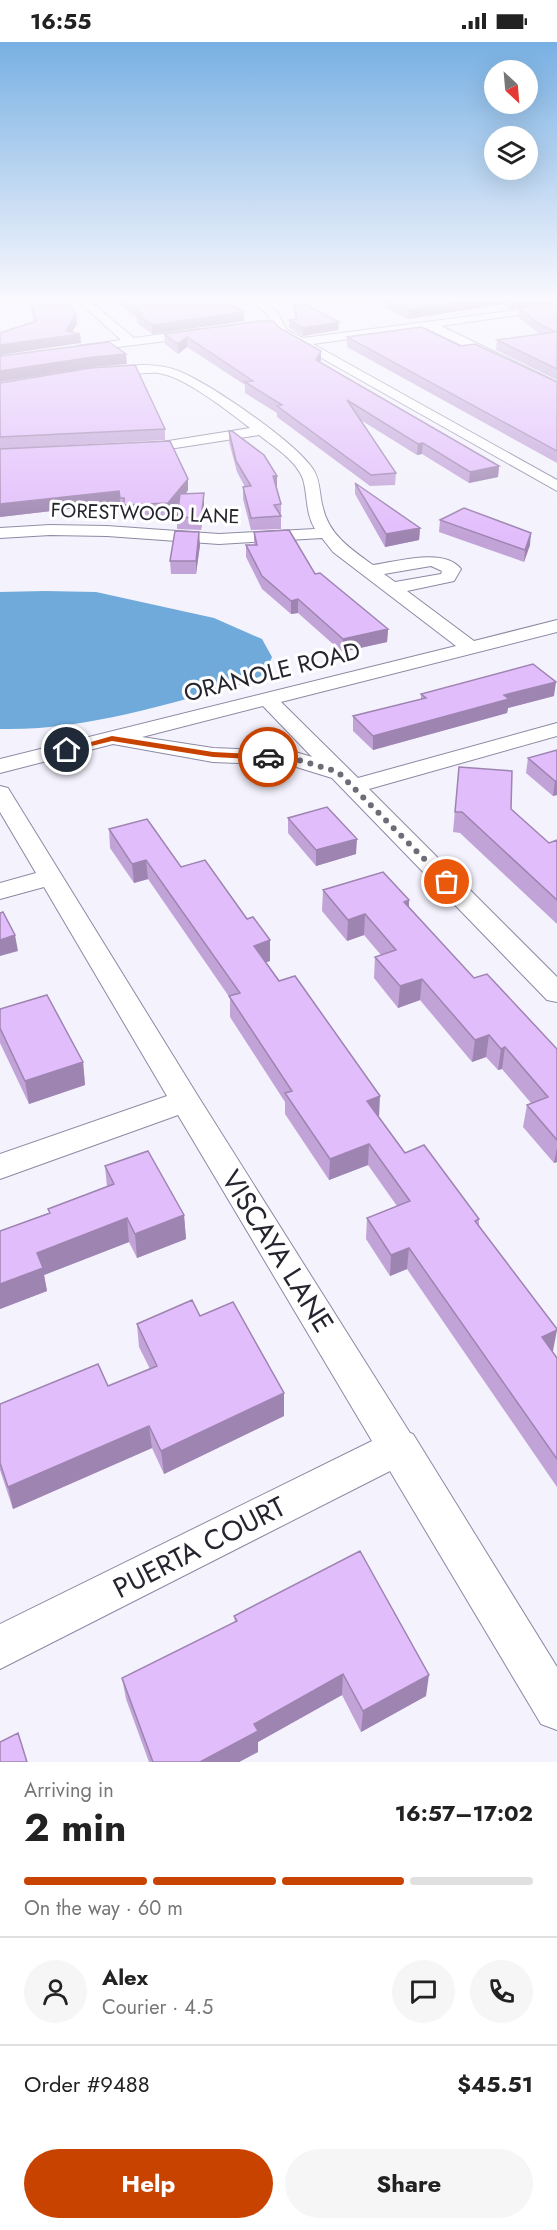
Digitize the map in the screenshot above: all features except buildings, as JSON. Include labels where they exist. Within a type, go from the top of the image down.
[{"type":"street","points":[[182,377],[261,430],[304,467],[313,483],[314,506],[324,533],[339,548],[471,648]]},
{"type":"street","points":[[364,377],[557,486]]},
{"type":"street","points":[[537,377],[557,387]]},
{"type":"street","points":[[120,450],[164,447],[261,430]]},
{"type":"street","name":"FORESTWOOD LANE","points":[[0,533],[50,530],[107,531],[219,539],[324,533]]},
{"type":"street","points":[[369,571],[433,561],[452,569],[448,577],[442,579],[393,588]]},
{"type":"street","name":"ORANOLE ROAD","points":[[0,766],[557,626]]},
{"type":"street","points":[[268,700],[557,993]]},
{"type":"street","points":[[112,739],[213,755],[292,758],[345,780],[557,729]]},
{"type":"street","name":"VISCAYA LANE","points":[[0,793],[185,1101],[557,1708]]},
{"type":"street","points":[[0,891],[50,877]]},
{"type":"street","points":[[0,1167],[185,1101]]},
{"type":"street","name":"PUERTA COURT","points":[[0,1647],[399,1447]]},
{"type":"water","points":[[0,592],[96,592],[214,618],[262,639],[272,657],[265,674],[246,683],[93,721],[62,726],[0,729]]},
{"type":"way so far","points":[[268,757],[292,758],[338,772],[447,882]]},
{"type":"route","points":[[67,750],[112,739],[213,755],[268,757]]}]
